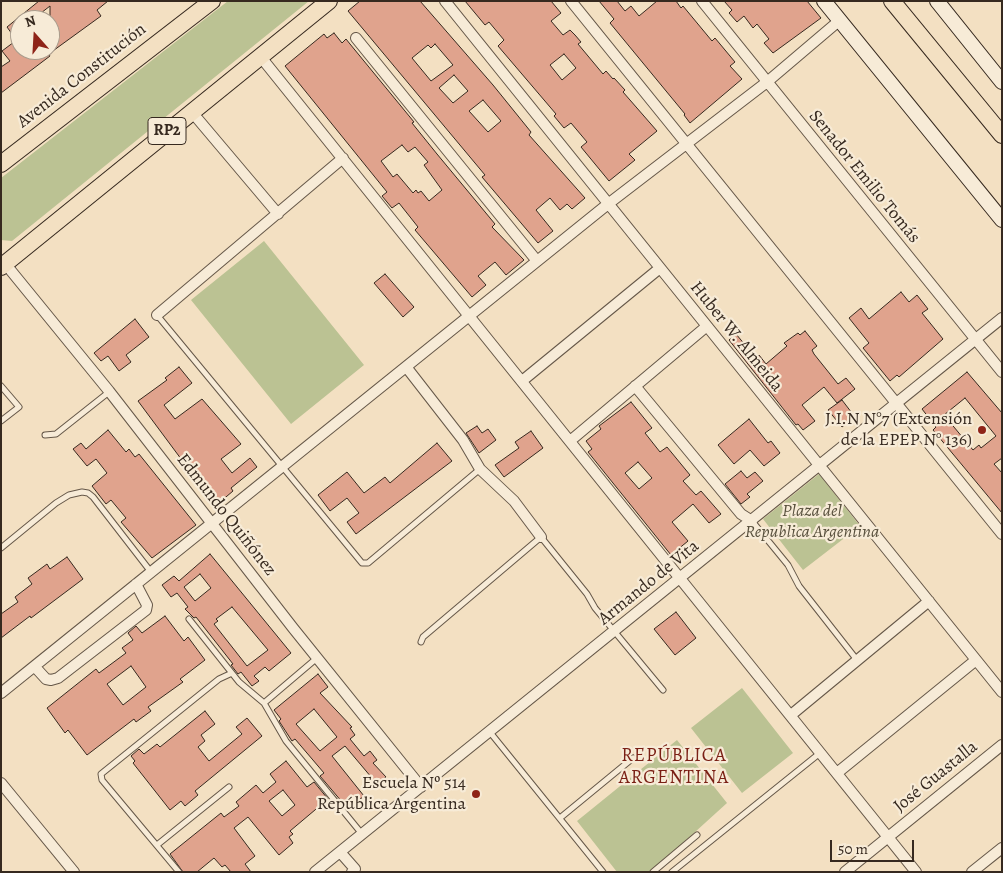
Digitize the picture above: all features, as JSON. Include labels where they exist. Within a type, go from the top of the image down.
[{"type":"main road","name":"Avenida Constitución","points":[[1,164],[212,1]]},
{"type":"main road","name":"RP2","points":[[3,263],[329,1]]},
{"type":"main road","points":[[824,1],[1002,220]]},
{"type":"main road","points":[[892,1],[1002,135]]},
{"type":"main road","points":[[937,1],[1002,82]]},
{"type":"street","name":"Huber W. Almeida","points":[[445,1],[1002,692]]},
{"type":"street","points":[[571,1],[1002,534]]},
{"type":"street","name":"Senador Emilio Tomás","points":[[702,1],[1002,372]]},
{"type":"street","points":[[1,693],[407,368],[608,204],[767,82],[840,20]]},
{"type":"street","points":[[356,38],[537,261]]},
{"type":"street","points":[[260,56],[916,872]]},
{"type":"street","points":[[191,111],[278,214]]},
{"type":"street","points":[[157,315],[343,158]]},
{"type":"street","name":"Edmundo Quiñónez","points":[[3,263],[109,391],[212,524],[421,786]]},
{"type":"street","points":[[522,381],[660,268]]},
{"type":"street","name":"Armando de Vita","points":[[315,872],[1002,318]]},
{"type":"street","points":[[570,441],[707,326]]},
{"type":"street","points":[[407,368],[463,440],[480,469],[514,501],[541,537]]},
{"type":"street","points":[[635,386],[742,514],[752,521]]},
{"type":"street","points":[[35,667],[46,679],[58,678],[146,610],[147,605],[136,584]]},
{"type":"street","points":[[791,715],[929,601]]},
{"type":"street","points":[[838,773],[976,660]]},
{"type":"street","name":"José Guastalla","points":[[845,872],[1002,745]]},
{"type":"street","points":[[1,783],[74,872]]},
{"type":"street","points":[[972,872],[1002,848]]},
{"type":"street","points":[[340,852],[355,869],[352,872]]},
{"type":"lane","points":[[157,315],[362,563],[368,563],[480,469]]},
{"type":"lane","points":[[1,386],[19,407],[1,421]]},
{"type":"lane","points":[[45,435],[56,434],[109,391]]},
{"type":"lane","points":[[1,548],[56,503],[69,495],[82,492],[88,493],[93,497],[151,572]]},
{"type":"lane","points":[[752,521],[788,565],[799,586],[857,660]]},
{"type":"lane","points":[[420,642],[423,637],[541,537],[614,632],[663,690]]},
{"type":"lane","points":[[189,619],[232,673],[264,703],[286,741],[362,834]]},
{"type":"lane","points":[[264,703],[318,658]]},
{"type":"lane","points":[[179,872],[102,780],[101,774],[220,678],[232,673]]},
{"type":"lane","points":[[489,731],[603,872]]},
{"type":"lane","points":[[672,872],[820,752]]},
{"type":"lane","points":[[560,818],[633,758]]},
{"type":"lane","points":[[157,845],[229,787]]},
{"type":"lane","points":[[653,872],[697,835]]},
{"type":"green space","points":[[228,1],[309,1],[12,241],[1,240],[1,178]]},
{"type":"green space","points":[[264,241],[364,365],[291,424],[191,300]]},
{"type":"green space","name":"Plaza del Republica Argentina","points":[[819,474],[860,526],[803,570],[763,519]]},
{"type":"green space","points":[[742,688],[793,753],[742,793],[691,728]]},
{"type":"green space","points":[[677,740],[727,803],[651,872],[617,872],[577,821]]},
{"type":"building","points":[[39,1],[108,1],[97,10],[101,16],[60,46],[60,10],[50,10],[50,6],[45,10],[28,10]]},
{"type":"building","points":[[360,1],[420,1],[493,85],[531,132],[529,135],[585,198],[572,209],[567,204],[560,210],[550,198],[536,210],[553,231],[538,243],[482,177],[485,175],[348,11]],"holes":[[[435,44],[453,65],[431,81],[412,58],[428,45],[431,48]],[[454,75],[468,91],[453,103],[439,88]],[[483,100],[501,121],[488,132],[469,111]]]},
{"type":"building","points":[[465,1],[551,1],[561,13],[551,21],[563,35],[570,30],[575,35],[581,42],[578,44],[603,74],[606,71],[614,78],[625,90],[623,92],[657,131],[629,154],[635,160],[609,181],[581,147],[587,142],[571,123],[564,128],[554,116],[556,114],[498,46],[504,40],[489,22],[485,25]],"holes":[[[564,54],[576,68],[562,80],[550,65]]]},
{"type":"building","points":[[599,1],[617,1],[625,11],[631,6],[639,16],[657,1],[676,1],[681,8],[683,6],[712,41],[715,38],[735,62],[730,66],[742,79],[690,123],[685,114],[610,23],[614,19]]},
{"type":"building","points":[[724,1],[807,1],[821,18],[773,53],[764,43],[769,39],[757,24],[753,28],[744,16],[737,22],[729,13],[732,10]]},
{"type":"building","points":[[334,33],[342,43],[346,39],[495,224],[492,227],[524,260],[506,275],[495,262],[478,276],[486,285],[472,297],[415,230],[418,227],[399,203],[392,208],[382,196],[387,192],[285,66],[324,34],[327,38]],"holes":[[[402,145],[408,152],[415,147],[428,162],[424,165],[442,190],[429,201],[421,191],[418,193],[416,190],[413,193],[397,174],[393,177],[381,161]]]},
{"type":"building","points":[[10,45],[10,60],[45,60],[1,93],[1,67],[10,61],[2,51]]},
{"type":"building","points":[[385,274],[414,307],[403,317],[374,283]]},
{"type":"building","points":[[901,292],[909,302],[917,295],[928,309],[922,313],[943,339],[899,377],[897,375],[890,381],[863,348],[869,343],[849,318],[861,308],[869,319]]},
{"type":"building","points":[[135,319],[149,337],[126,355],[131,362],[119,371],[108,356],[101,361],[94,353]]},
{"type":"building","points":[[805,331],[817,346],[812,350],[814,354],[838,384],[846,378],[855,389],[837,403],[824,387],[802,405],[815,421],[803,430],[798,424],[796,425],[729,340],[736,334],[756,358],[759,355],[766,364],[787,346],[784,343],[798,333],[800,335]]},
{"type":"building","points":[[179,367],[192,383],[164,405],[175,419],[202,399],[241,444],[221,459],[232,473],[250,458],[257,467],[231,488],[233,491],[220,502],[196,472],[193,475],[138,401],[167,380],[165,378]]},
{"type":"building","points":[[967,372],[1002,413],[1002,458],[994,464],[1002,473],[1002,513],[933,430],[936,427],[922,409]],"holes":[[[965,398],[996,436],[981,448],[979,445],[973,450],[944,415]]]},
{"type":"building","points":[[842,400],[855,417],[842,427],[828,410]]},
{"type":"building","points":[[631,402],[652,428],[645,433],[660,452],[667,447],[690,475],[683,481],[696,495],[701,491],[721,514],[709,523],[693,504],[672,522],[688,541],[671,555],[588,452],[592,449],[586,441],[601,429],[599,426]],"holes":[[[638,462],[652,478],[639,489],[625,473]]]},
{"type":"building","points":[[749,419],[768,443],[771,441],[780,453],[764,466],[750,450],[734,464],[718,445]]},
{"type":"building","points":[[477,426],[482,433],[488,429],[496,440],[479,453],[466,433]]},
{"type":"building","points":[[108,430],[126,452],[129,449],[135,457],[139,454],[196,525],[152,558],[121,522],[126,518],[111,500],[106,504],[92,486],[107,473],[96,459],[87,466],[73,449],[81,443],[86,449]]},
{"type":"building","points":[[531,431],[543,448],[504,477],[495,465],[519,448],[515,442]]},
{"type":"building","points":[[437,443],[452,461],[356,534],[347,522],[359,513],[347,498],[330,511],[318,495],[347,472],[364,493],[385,477],[390,483]]},
{"type":"building","points":[[741,471],[747,478],[755,472],[763,481],[747,494],[750,497],[741,504],[725,484]]},
{"type":"building","points":[[210,554],[291,653],[269,671],[265,667],[254,676],[259,681],[252,686],[241,672],[238,674],[231,665],[233,664],[196,617],[194,618],[185,609],[188,607],[177,593],[171,597],[162,585],[174,576],[179,581]],"holes":[[[200,574],[211,588],[195,601],[184,587]],[[232,607],[268,650],[247,666],[214,624],[218,621],[216,619]]]},
{"type":"building","points":[[67,557],[83,579],[1,638],[1,614],[18,602],[15,597],[32,584],[28,578],[47,564],[50,569]]},
{"type":"building","points":[[676,612],[696,638],[675,655],[654,629]]},
{"type":"building","points":[[165,616],[184,641],[188,637],[205,660],[180,679],[183,682],[148,707],[151,711],[136,722],[134,719],[87,755],[68,730],[65,733],[47,708],[96,669],[99,673],[126,653],[122,648],[133,640],[128,633],[136,626],[142,633]],"holes":[[[131,666],[146,687],[123,705],[107,684]]]},
{"type":"building","points":[[318,674],[328,687],[320,693],[352,727],[350,728],[355,735],[350,739],[364,756],[370,751],[377,760],[373,763],[386,777],[377,784],[345,746],[332,756],[364,796],[348,809],[320,776],[324,773],[295,739],[292,741],[279,721],[281,719],[274,710]],"holes":[[[314,709],[337,737],[320,751],[296,724]]]},
{"type":"building","points":[[205,711],[215,724],[201,735],[205,741],[198,747],[209,761],[242,734],[236,727],[247,718],[262,736],[195,791],[198,795],[185,806],[181,801],[170,810],[133,763],[135,761],[131,756],[139,749],[144,754],[157,744],[160,747]]},
{"type":"building","points":[[286,761],[307,787],[314,782],[328,799],[290,831],[293,834],[289,837],[293,843],[279,855],[248,817],[234,828],[255,856],[245,864],[251,872],[231,872],[225,865],[222,867],[214,858],[197,872],[183,872],[170,854],[221,813],[224,817],[239,806],[236,802],[256,785],[263,793],[276,782],[270,774]],"holes":[[[283,790],[295,805],[282,816],[269,801]]]},
{"type":"place","name":"J.I.N N°7 (Extensión de la EPEP N° 136)","points":[[982,430]]},
{"type":"place","name":"Escuela Nº 514 República Argentina","points":[[476,794]]},
{"type":"district","name":"REPÚBLICA ARGENTINA","points":[[674,767]]}]
